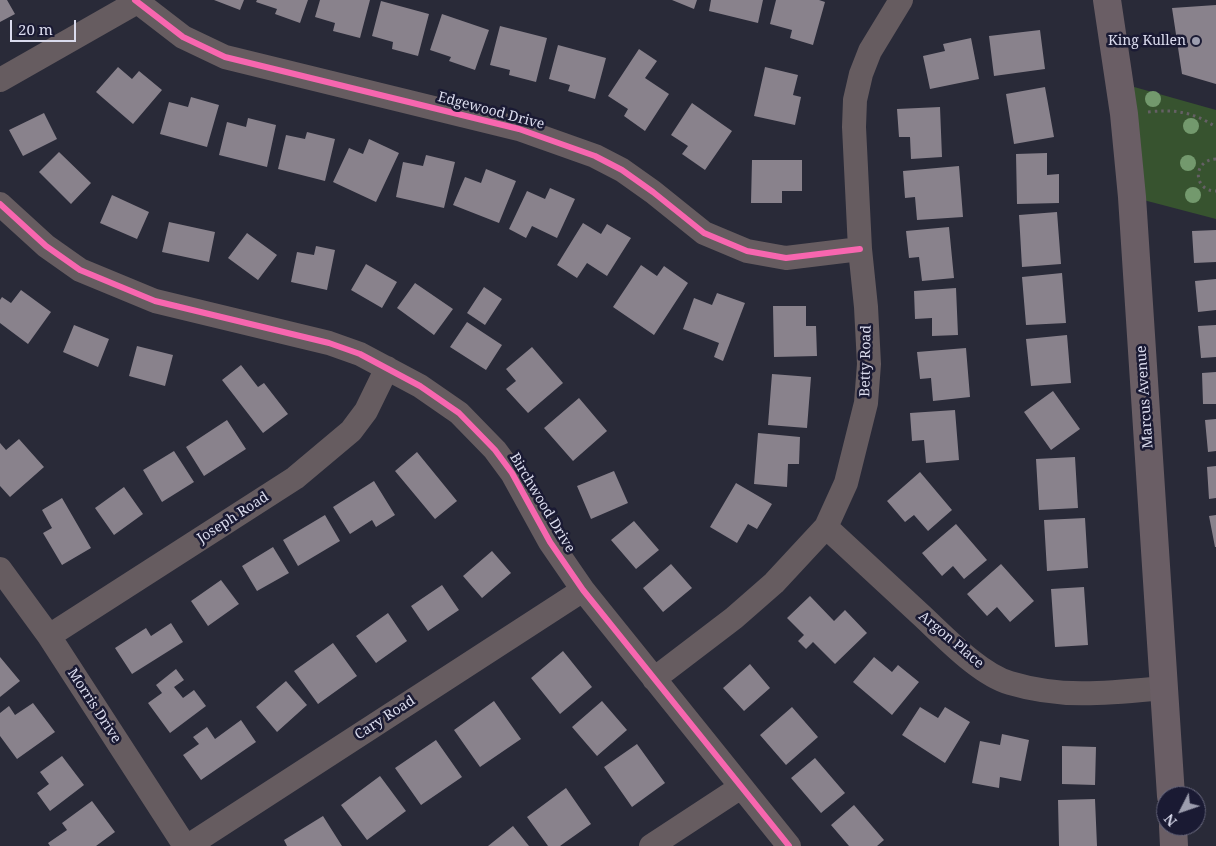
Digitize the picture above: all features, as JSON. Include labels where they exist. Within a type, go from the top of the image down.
[{"type":"main road","name":"Marcus Avenue","points":[[1107,0],[1124,114],[1132,197],[1170,786]]},
{"type":"street","name":"Betty Road","points":[[654,679],[734,618],[774,584],[826,527],[846,484],[866,403],[868,364],[866,308],[860,249],[854,126],[855,100],[861,74],[870,51],[901,0]]},
{"type":"street","name":"Edgewood Drive","points":[[136,1],[183,37],[225,57],[519,129],[595,156],[622,170],[646,186],[704,233],[747,251],[786,258],[860,249]]},
{"type":"street","points":[[0,80],[136,1]]},
{"type":"street","name":"Birchwood Drive","points":[[0,204],[46,246],[80,270],[155,301],[329,343],[360,354],[420,386],[458,413],[495,450],[512,473],[550,542],[583,590],[789,846]]},
{"type":"street","name":"Joseph Road","points":[[49,636],[295,478],[351,431],[366,411],[387,368]]},
{"type":"street","name":"Argon Place","points":[[826,527],[959,650],[986,670],[1008,682],[1047,692],[1072,694],[1097,694],[1164,688]]},
{"type":"street","name":"Morris Drive","points":[[0,569],[49,636],[186,846]]},
{"type":"street","name":"Cary Road","points":[[186,846],[583,590]]},
{"type":"street","points":[[651,846],[741,787]]},
{"type":"path","points":[[1124,114],[1168,110],[1205,120],[1216,128]]},
{"type":"path","points":[[1216,159],[1205,162],[1198,175],[1206,189],[1216,191]]},
{"type":"green space","points":[[1120,83],[1216,110],[1216,219],[1132,197]]},
{"type":"building","points":[[0,0],[7,0],[15,14],[0,22]]},
{"type":"building","points":[[214,0],[244,0],[240,10]]},
{"type":"building","points":[[257,0],[308,0],[300,23],[275,14],[277,9],[256,2]]},
{"type":"building","points":[[320,0],[370,0],[360,38],[333,31],[335,23],[315,17]]},
{"type":"building","points":[[672,0],[697,0],[694,9]]},
{"type":"building","points":[[711,0],[763,0],[758,23],[709,11]]},
{"type":"building","points":[[776,0],[819,0],[825,2],[813,45],[790,38],[792,30],[770,24]]},
{"type":"building","points":[[381,1],[429,14],[418,56],[392,49],[393,42],[372,36]]},
{"type":"building","name":"King Kullen","points":[[1216,5],[1216,84],[1182,74],[1172,8]]},
{"type":"building","points":[[442,14],[489,30],[475,70],[449,61],[451,57],[430,50]]},
{"type":"building","points":[[500,26],[547,38],[536,82],[509,75],[510,70],[490,65]]},
{"type":"building","points":[[1040,30],[1045,69],[994,76],[989,36]]},
{"type":"building","points":[[971,38],[979,79],[930,89],[923,56],[945,51],[943,44]]},
{"type":"building","points":[[558,45],[606,58],[595,99],[568,91],[570,85],[549,79]]},
{"type":"building","points":[[639,49],[657,61],[645,78],[669,94],[645,131],[624,116],[628,109],[608,96]]},
{"type":"building","points":[[118,67],[132,79],[139,71],[162,90],[133,124],[96,92]]},
{"type":"building","points":[[765,67],[798,75],[793,95],[801,97],[795,125],[754,116]]},
{"type":"building","points":[[1045,87],[1054,137],[1014,144],[1006,94]]},
{"type":"building","points":[[191,97],[219,105],[207,147],[160,134],[169,102],[188,107]]},
{"type":"building","points":[[692,103],[732,131],[705,170],[682,154],[688,146],[671,135]]},
{"type":"building","points":[[940,107],[942,157],[911,159],[910,137],[899,137],[897,109]]},
{"type":"building","points":[[44,113],[57,139],[23,156],[9,130]]},
{"type":"building","points":[[248,118],[276,125],[267,167],[219,155],[227,122],[246,127]]},
{"type":"building","points":[[307,132],[335,139],[325,181],[278,169],[286,135],[305,139]]},
{"type":"building","points":[[369,139],[399,153],[376,202],[333,182],[349,148],[363,154]]},
{"type":"building","points":[[59,152],[91,183],[71,204],[39,172]]},
{"type":"building","points":[[1047,153],[1047,175],[1059,174],[1059,203],[1017,204],[1016,154]]},
{"type":"building","points":[[426,155],[455,162],[444,208],[396,197],[403,162],[423,166]]},
{"type":"building","points":[[752,160],[802,160],[802,191],[782,191],[782,203],[751,203]]},
{"type":"building","points":[[959,166],[963,217],[917,220],[915,197],[905,198],[903,171]]},
{"type":"building","points":[[486,169],[516,181],[499,223],[453,205],[465,177],[481,183]]},
{"type":"building","points":[[550,188],[575,199],[557,238],[532,226],[526,238],[509,229],[527,191],[545,199]]},
{"type":"building","points":[[112,195],[149,212],[137,239],[100,223]]},
{"type":"building","points":[[1057,212],[1061,264],[1022,267],[1019,215]]},
{"type":"building","points":[[169,222],[215,232],[209,262],[162,252]]},
{"type":"building","points":[[583,223],[601,234],[607,224],[631,238],[607,276],[587,263],[577,278],[557,265]]},
{"type":"building","points":[[949,227],[954,278],[922,281],[919,257],[909,258],[906,231]]},
{"type":"building","points":[[1216,230],[1216,262],[1194,263],[1192,231]]},
{"type":"building","points":[[247,233],[277,255],[258,280],[228,258]]},
{"type":"building","points":[[316,246],[335,250],[327,290],[291,282],[297,252],[314,255]]},
{"type":"building","points":[[366,264],[397,282],[382,308],[351,290]]},
{"type":"building","points":[[641,265],[657,276],[664,266],[688,283],[654,335],[613,307]]},
{"type":"building","points":[[1062,273],[1066,323],[1026,325],[1022,277]]},
{"type":"building","points":[[1216,279],[1216,310],[1198,312],[1195,281]]},
{"type":"building","points":[[415,283],[453,309],[434,335],[397,308]]},
{"type":"building","points":[[484,287],[502,299],[485,325],[467,313]]},
{"type":"building","points":[[956,288],[958,335],[932,336],[932,318],[915,319],[914,291]]},
{"type":"building","points":[[21,290],[51,312],[28,344],[0,323],[0,300],[2,297],[11,303]]},
{"type":"building","points":[[717,293],[745,303],[723,361],[714,357],[719,343],[683,329],[694,298],[712,305]]},
{"type":"building","points":[[773,306],[806,306],[806,326],[816,326],[817,356],[774,357]]},
{"type":"building","points":[[467,322],[502,345],[486,370],[450,347]]},
{"type":"building","points":[[74,325],[109,339],[98,367],[63,352]]},
{"type":"building","points":[[1216,325],[1216,357],[1201,358],[1198,326]]},
{"type":"building","points":[[1067,335],[1071,383],[1031,386],[1026,339]]},
{"type":"building","points":[[137,346],[173,355],[165,386],[129,376]]},
{"type":"building","points":[[532,347],[563,383],[528,413],[506,389],[516,381],[506,369]]},
{"type":"building","points":[[966,348],[970,397],[933,401],[931,378],[920,379],[917,352]]},
{"type":"building","points":[[241,365],[258,387],[264,383],[288,414],[263,433],[222,380]]},
{"type":"building","points":[[1216,372],[1216,404],[1203,404],[1202,373]]},
{"type":"building","points":[[772,374],[811,377],[807,428],[768,425]]},
{"type":"building","points":[[1053,391],[1080,429],[1051,450],[1024,412]]},
{"type":"building","points":[[579,398],[607,431],[573,461],[544,428]]},
{"type":"building","points":[[955,410],[959,460],[926,463],[924,440],[912,441],[910,413]]},
{"type":"building","points":[[1216,419],[1216,451],[1208,452],[1205,420]]},
{"type":"building","points":[[227,420],[246,449],[204,476],[186,447]]},
{"type":"building","points":[[758,433],[800,437],[799,464],[788,464],[787,487],[754,484]]},
{"type":"building","points":[[19,439],[44,467],[10,497],[0,486],[0,443],[6,450]]},
{"type":"building","points":[[174,451],[194,482],[162,502],[143,470]]},
{"type":"building","points":[[417,452],[457,501],[435,519],[395,471]]},
{"type":"building","points":[[1075,457],[1078,508],[1039,510],[1036,459]]},
{"type":"building","points":[[1216,466],[1216,498],[1209,499],[1207,467]]},
{"type":"building","points":[[614,471],[628,503],[591,519],[577,486]]},
{"type":"building","points":[[920,472],[952,510],[928,531],[914,515],[905,522],[887,501]]},
{"type":"building","points":[[374,481],[395,515],[376,527],[372,520],[350,534],[333,507]]},
{"type":"building","points":[[736,483],[772,504],[757,529],[748,524],[737,543],[710,527]]},
{"type":"building","points":[[124,487],[143,514],[114,535],[95,508]]},
{"type":"building","points":[[62,498],[91,548],[62,565],[43,533],[52,528],[42,510]]},
{"type":"building","points":[[325,515],[340,541],[298,566],[283,540]]},
{"type":"building","points":[[1216,515],[1216,547],[1215,547],[1209,516]]},
{"type":"building","points":[[1085,518],[1088,568],[1047,571],[1044,520]]},
{"type":"building","points":[[634,521],[659,550],[636,569],[611,540]]},
{"type":"building","points":[[956,524],[987,560],[964,579],[953,566],[942,576],[922,553]]},
{"type":"building","points":[[273,547],[289,573],[257,591],[242,566]]},
{"type":"building","points":[[492,551],[511,573],[482,598],[463,576]]},
{"type":"building","points":[[671,564],[692,588],[663,612],[643,588]]},
{"type":"building","points":[[1001,564],[1034,601],[1010,622],[997,607],[987,616],[967,594]]},
{"type":"building","points":[[221,580],[239,604],[208,626],[191,601]]},
{"type":"building","points":[[442,585],[459,610],[428,631],[411,606]]},
{"type":"building","points":[[1084,587],[1088,645],[1055,647],[1051,589]]},
{"type":"building","points":[[810,596],[834,621],[845,610],[867,633],[835,664],[813,642],[806,649],[798,641],[804,635],[787,618]]},
{"type":"building","points":[[388,613],[407,641],[376,663],[356,636]]},
{"type":"building","points":[[171,623],[183,642],[132,674],[115,648],[146,628],[151,636]]},
{"type":"building","points":[[333,643],[357,676],[318,704],[294,671]]},
{"type":"building","points":[[563,651],[592,687],[560,714],[531,678]]},
{"type":"building","points":[[0,657],[20,681],[0,697]]},
{"type":"building","points":[[874,657],[892,672],[898,665],[919,682],[892,715],[853,682]]},
{"type":"building","points":[[750,664],[770,688],[744,711],[723,688]]},
{"type":"building","points":[[176,669],[184,680],[174,687],[183,698],[194,690],[206,706],[170,733],[148,703],[162,693],[156,685]]},
{"type":"building","points":[[286,681],[307,705],[277,732],[256,707]]},
{"type":"building","points":[[494,701],[521,739],[480,767],[454,730]]},
{"type":"building","points":[[602,701],[627,730],[597,756],[572,727]]},
{"type":"building","points":[[33,703],[55,732],[17,759],[0,736],[0,713],[9,706],[15,715]]},
{"type":"building","points":[[792,707],[818,737],[786,765],[760,735]]},
{"type":"building","points":[[920,707],[938,718],[945,707],[970,722],[945,763],[902,735]]},
{"type":"building","points":[[241,720],[256,742],[201,780],[183,755],[199,744],[193,737],[207,727],[215,739]]},
{"type":"building","points":[[1002,734],[1029,740],[1021,781],[1000,777],[999,788],[972,783],[980,741],[1000,745]]},
{"type":"building","points":[[436,740],[462,777],[421,805],[395,768]]},
{"type":"building","points":[[637,744],[665,783],[632,807],[604,767]]},
{"type":"building","points":[[1062,746],[1096,747],[1095,785],[1062,784]]},
{"type":"building","points":[[62,756],[84,785],[50,811],[37,793],[49,784],[40,772]]},
{"type":"building","points":[[815,758],[845,793],[821,813],[791,778]]},
{"type":"building","points":[[380,776],[406,811],[367,840],[341,805]]},
{"type":"building","points":[[566,788],[591,824],[560,846],[548,846],[527,817]]},
{"type":"building","points":[[1095,799],[1097,846],[1059,846],[1058,800]]},
{"type":"building","points":[[92,801],[115,832],[96,846],[50,846],[48,843],[67,830],[62,823]]},
{"type":"building","points":[[854,805],[884,840],[877,846],[849,846],[831,825]]},
{"type":"building","points":[[323,816],[342,846],[287,846],[284,840]]},
{"type":"building","points":[[513,826],[529,846],[488,846]]},
{"type":"cycle path","points":[[135,0],[183,37],[225,57],[519,129],[595,156],[622,170],[704,233],[747,251],[786,258],[860,249]]},
{"type":"cycle path","points":[[0,204],[46,246],[80,270],[155,301],[329,343],[360,354],[420,386],[459,413],[495,450],[512,473],[550,542],[583,590],[789,846]]},
{"type":"place","name":"King Kullen","points":[[1196,41]]}]
